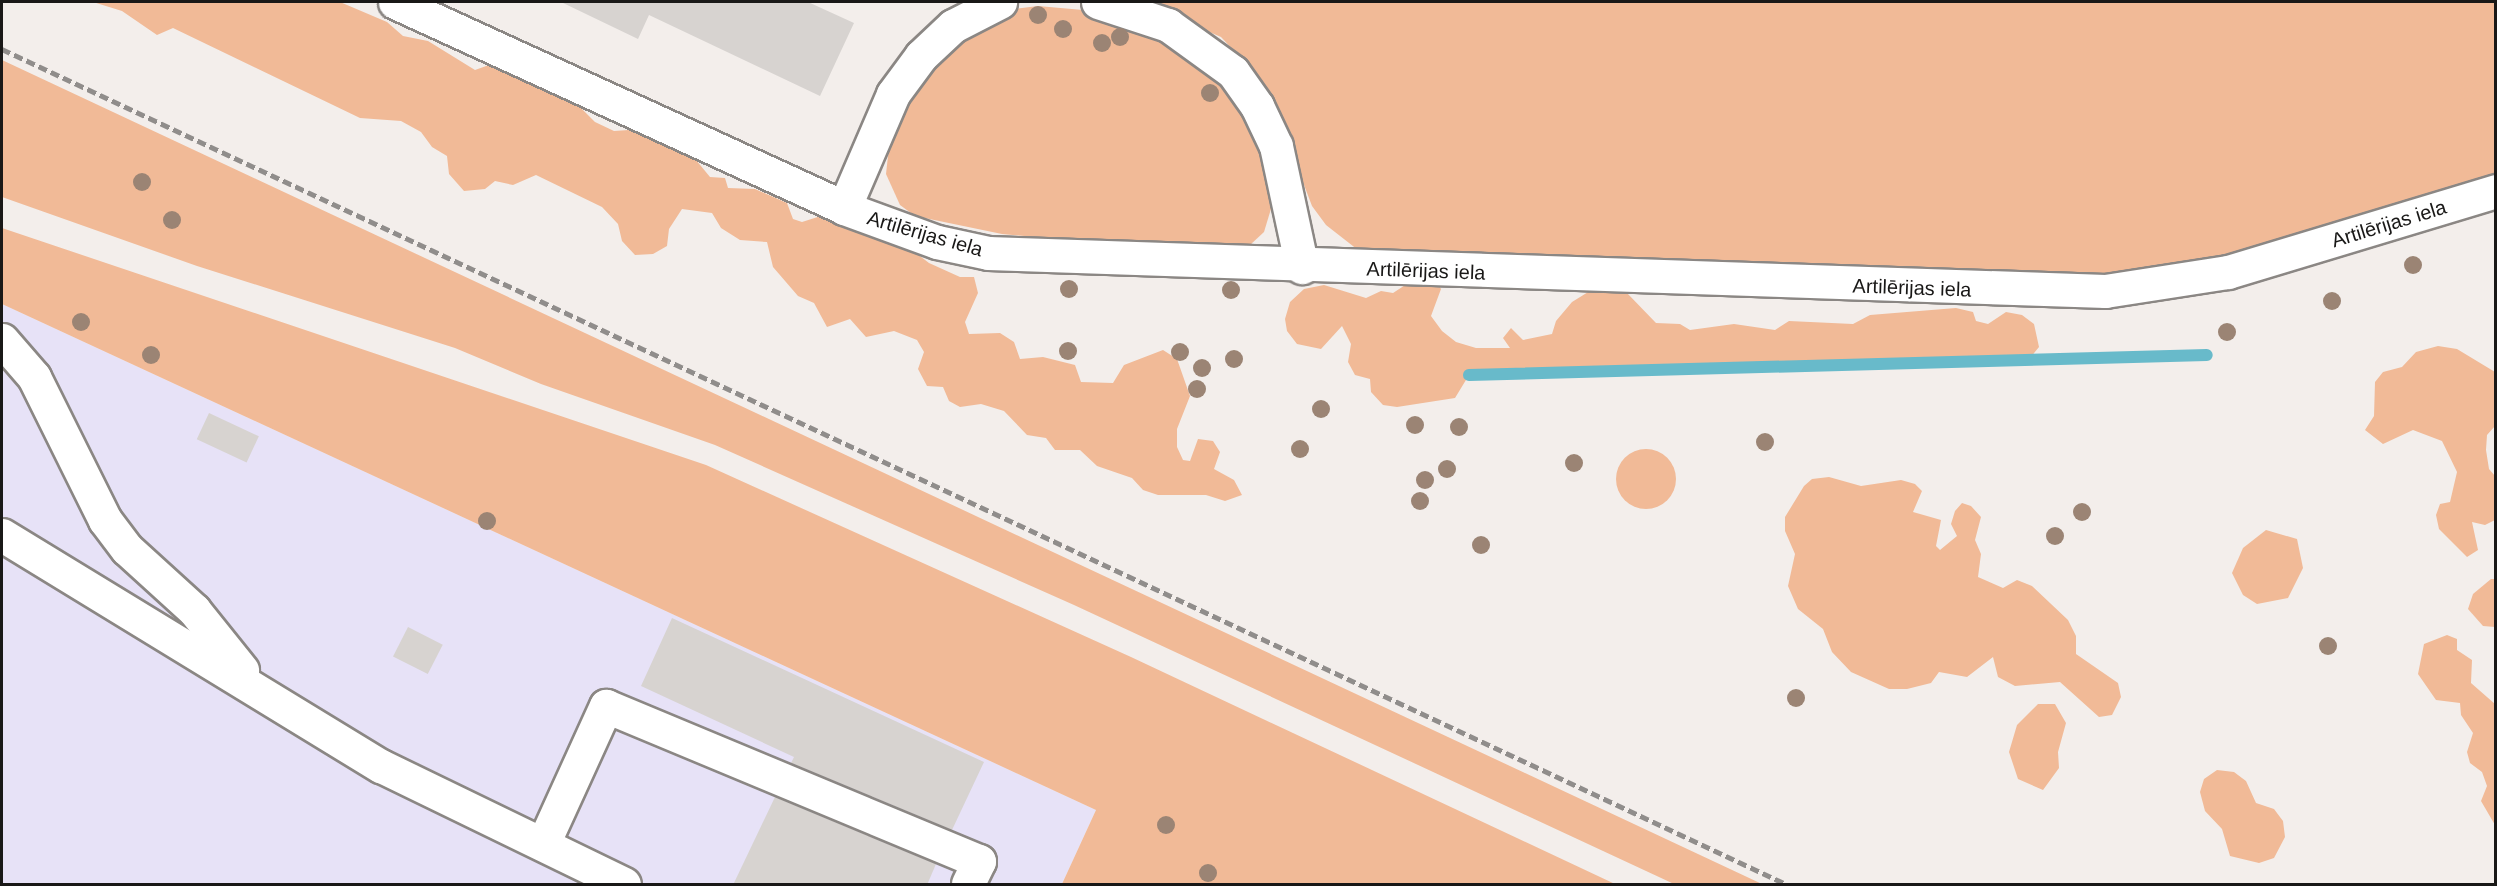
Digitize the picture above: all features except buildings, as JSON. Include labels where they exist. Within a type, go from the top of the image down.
[{"type":"street","name":"Artilērijas iela","points":[[395,2],[844,208],[937,242],[988,253],[1302,267],[2105,291],[2228,272],[2496,191]]},
{"type":"street","points":[[844,208],[893,94],[921,56],[953,26],[1000,2]]},
{"type":"street","points":[[1098,2],[1168,25],[1233,72],[1257,106],[1276,146],[1302,267]]},
{"type":"street","points":[[2,340],[34,377],[105,520],[127,549],[194,610],[256,688]]},
{"type":"street","points":[[2,535],[381,766],[624,885]]},
{"type":"street","points":[[543,844],[606,706],[979,861],[968,885]]},
{"type":"shaded area","points":[[93,2],[340,2],[387,22],[403,36],[428,41],[475,70],[489,65],[581,108],[595,122],[614,131],[629,130],[696,160],[710,177],[725,178],[728,188],[755,189],[787,203],[793,219],[802,222],[824,215],[912,250],[929,263],[960,277],[974,277],[978,293],[965,322],[969,334],[1000,333],[1014,342],[1020,359],[1043,357],[1075,365],[1081,382],[1113,383],[1124,365],[1163,350],[1177,359],[1190,396],[1177,429],[1177,447],[1183,460],[1190,461],[1198,439],[1213,441],[1220,452],[1214,469],[1234,480],[1242,495],[1225,501],[1206,495],[1158,495],[1143,490],[1132,478],[1097,466],[1080,450],[1055,450],[1046,438],[1027,435],[1004,411],[981,404],[960,407],[949,401],[943,387],[927,386],[918,369],[924,352],[917,340],[894,331],[866,337],[850,319],[827,327],[814,303],[798,296],[773,267],[767,242],[740,240],[721,228],[712,213],[682,209],[669,229],[667,246],[653,254],[635,255],[622,241],[618,224],[602,207],[536,175],[513,185],[495,181],[485,189],[464,191],[449,174],[447,156],[432,147],[421,132],[401,121],[360,118],[173,28],[157,35],[122,11]]},
{"type":"shaded area","points":[[1140,2],[2495,2],[2495,176],[2282,241],[2187,266],[2118,277],[1358,250],[1326,225],[1312,206],[1276,111],[1253,71],[1221,37]]},
{"type":"shaded area","points":[[1038,6],[1083,10],[1137,25],[1179,43],[1236,90],[1277,189],[1264,232],[1250,245],[1233,249],[1166,249],[1002,234],[915,216],[900,205],[886,174],[889,147],[900,118],[927,70],[945,48],[1007,10]]},
{"type":"shaded area","points":[[2,60],[1762,884],[1674,884],[1074,605],[715,445],[541,384],[455,348],[197,266],[2,197]]},
{"type":"shaded area","points":[[2,228],[706,465],[1131,657],[1615,884],[1062,884],[1096,810],[2,304]]},
{"type":"shaded area","points":[[1416,278],[1437,282],[1441,289],[1431,316],[1442,331],[1456,342],[1476,348],[1510,348],[1503,338],[1511,328],[1523,340],[1552,334],[1556,321],[1572,302],[1593,289],[1607,288],[1627,293],[1656,323],[1680,324],[1690,330],[1734,324],[1775,330],[1789,321],[1853,324],[1870,315],[1956,308],[1973,312],[1976,321],[1988,324],[2006,312],[2022,315],[2034,324],[2039,347],[2029,359],[1469,375],[1455,398],[1397,407],[1383,405],[1371,392],[1370,379],[1355,375],[1348,362],[1351,344],[1342,326],[1321,349],[1297,344],[1287,331],[1285,319],[1290,302],[1304,289],[1324,285],[1366,298],[1381,291],[1393,293]]},
{"type":"shaded area","points":[[2,304],[1096,810],[1062,884],[2,884]]},
{"type":"shaded area","points":[[2438,346],[2457,349],[2495,372],[2495,426],[2487,435],[2486,450],[2489,469],[2495,476],[2495,520],[2485,525],[2472,522],[2478,550],[2467,557],[2439,529],[2436,515],[2440,504],[2450,502],[2457,472],[2442,441],[2413,430],[2383,444],[2365,430],[2374,416],[2375,382],[2383,372],[2402,367],[2416,352]]},
{"type":"shaded area","points":[[1640,449],[1652,449],[1668,457],[1674,467],[1676,479],[1674,491],[1668,501],[1652,509],[1640,509],[1624,501],[1616,485],[1616,473],[1624,457]]},
{"type":"shaded area","points":[[1829,477],[1861,486],[1901,480],[1915,484],[1922,491],[1913,512],[1941,520],[1936,546],[1940,550],[1957,536],[1951,524],[1955,511],[1962,503],[1971,506],[1981,517],[1975,540],[1981,554],[1978,577],[2003,588],[2017,580],[2032,586],[2068,620],[2076,636],[2076,654],[2118,683],[2121,697],[2112,715],[2099,717],[2060,682],[2015,686],[1998,677],[1993,657],[1967,677],[1939,672],[1931,683],[1907,689],[1889,689],[1851,672],[1832,652],[1823,629],[1798,609],[1788,586],[1795,554],[1785,531],[1785,517],[1804,486],[1812,479]]},
{"type":"shaded area","points":[[2266,530],[2297,539],[2303,568],[2288,598],[2257,604],[2243,595],[2232,573],[2243,548]]},
{"type":"shaded area","points":[[2491,579],[2495,579],[2495,627],[2483,626],[2468,609],[2473,594]]},
{"type":"shaded area","points":[[2447,635],[2457,639],[2457,650],[2472,660],[2471,683],[2495,704],[2495,825],[2481,801],[2487,786],[2482,772],[2470,763],[2467,752],[2473,733],[2461,715],[2460,703],[2436,700],[2418,674],[2424,644]]},
{"type":"shaded area","points":[[2038,704],[2055,704],[2066,723],[2058,752],[2059,768],[2043,790],[2018,779],[2009,752],[2017,725]]},
{"type":"shaded area","points":[[2217,770],[2234,772],[2246,781],[2256,803],[2274,809],[2283,821],[2285,837],[2274,858],[2259,863],[2230,856],[2222,829],[2205,811],[2200,792],[2204,779]]},
{"type":"waterway","points":[[1469,375],[2207,355]]},
{"type":"railway","points":[[2,49],[1786,884]]}]
